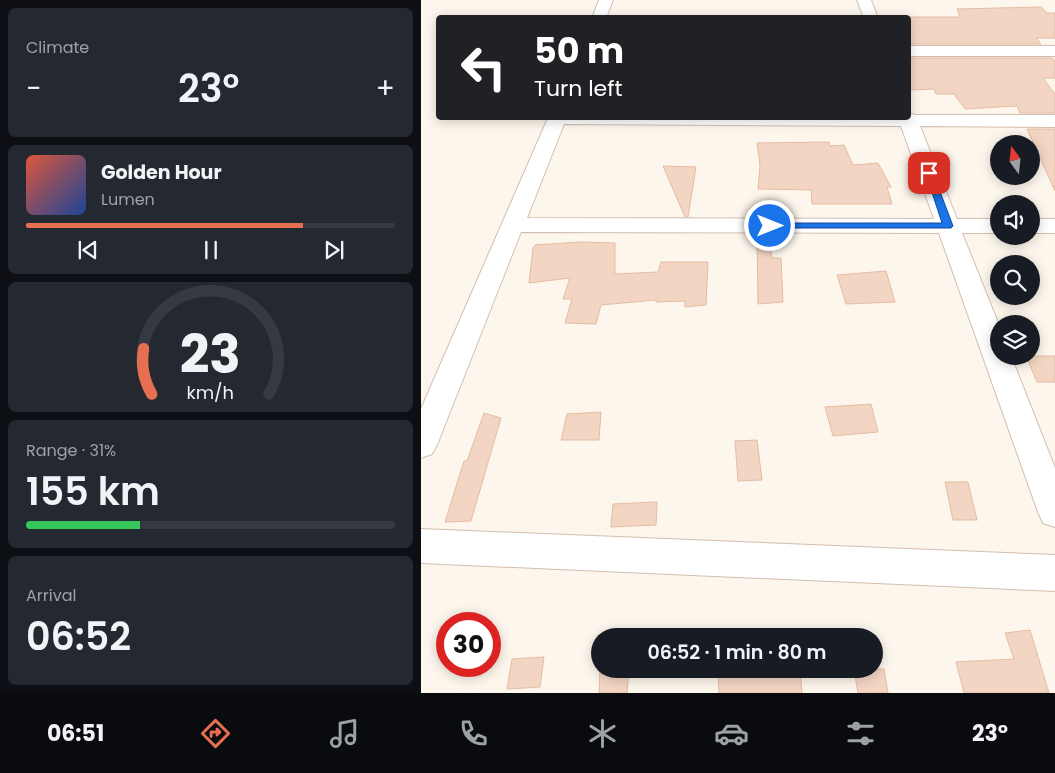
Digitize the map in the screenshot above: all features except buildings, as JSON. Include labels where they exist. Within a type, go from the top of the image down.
[{"type":"street","points":[[600,15],[606,0]]},
{"type":"street","points":[[864,0],[870,15]]},
{"type":"street","points":[[911,51],[1055,51]]},
{"type":"street","points":[[911,119],[1055,121]]},
{"type":"street","points":[[421,445],[556,120]]},
{"type":"street","points":[[909,120],[1055,512]]},
{"type":"street","points":[[512,225],[990,226]]},
{"type":"street","points":[[1040,226],[1055,226]]},
{"type":"street","points":[[421,546],[1055,573]]},
{"type":"route","points":[[770,226],[948,226],[929,173]]}]
